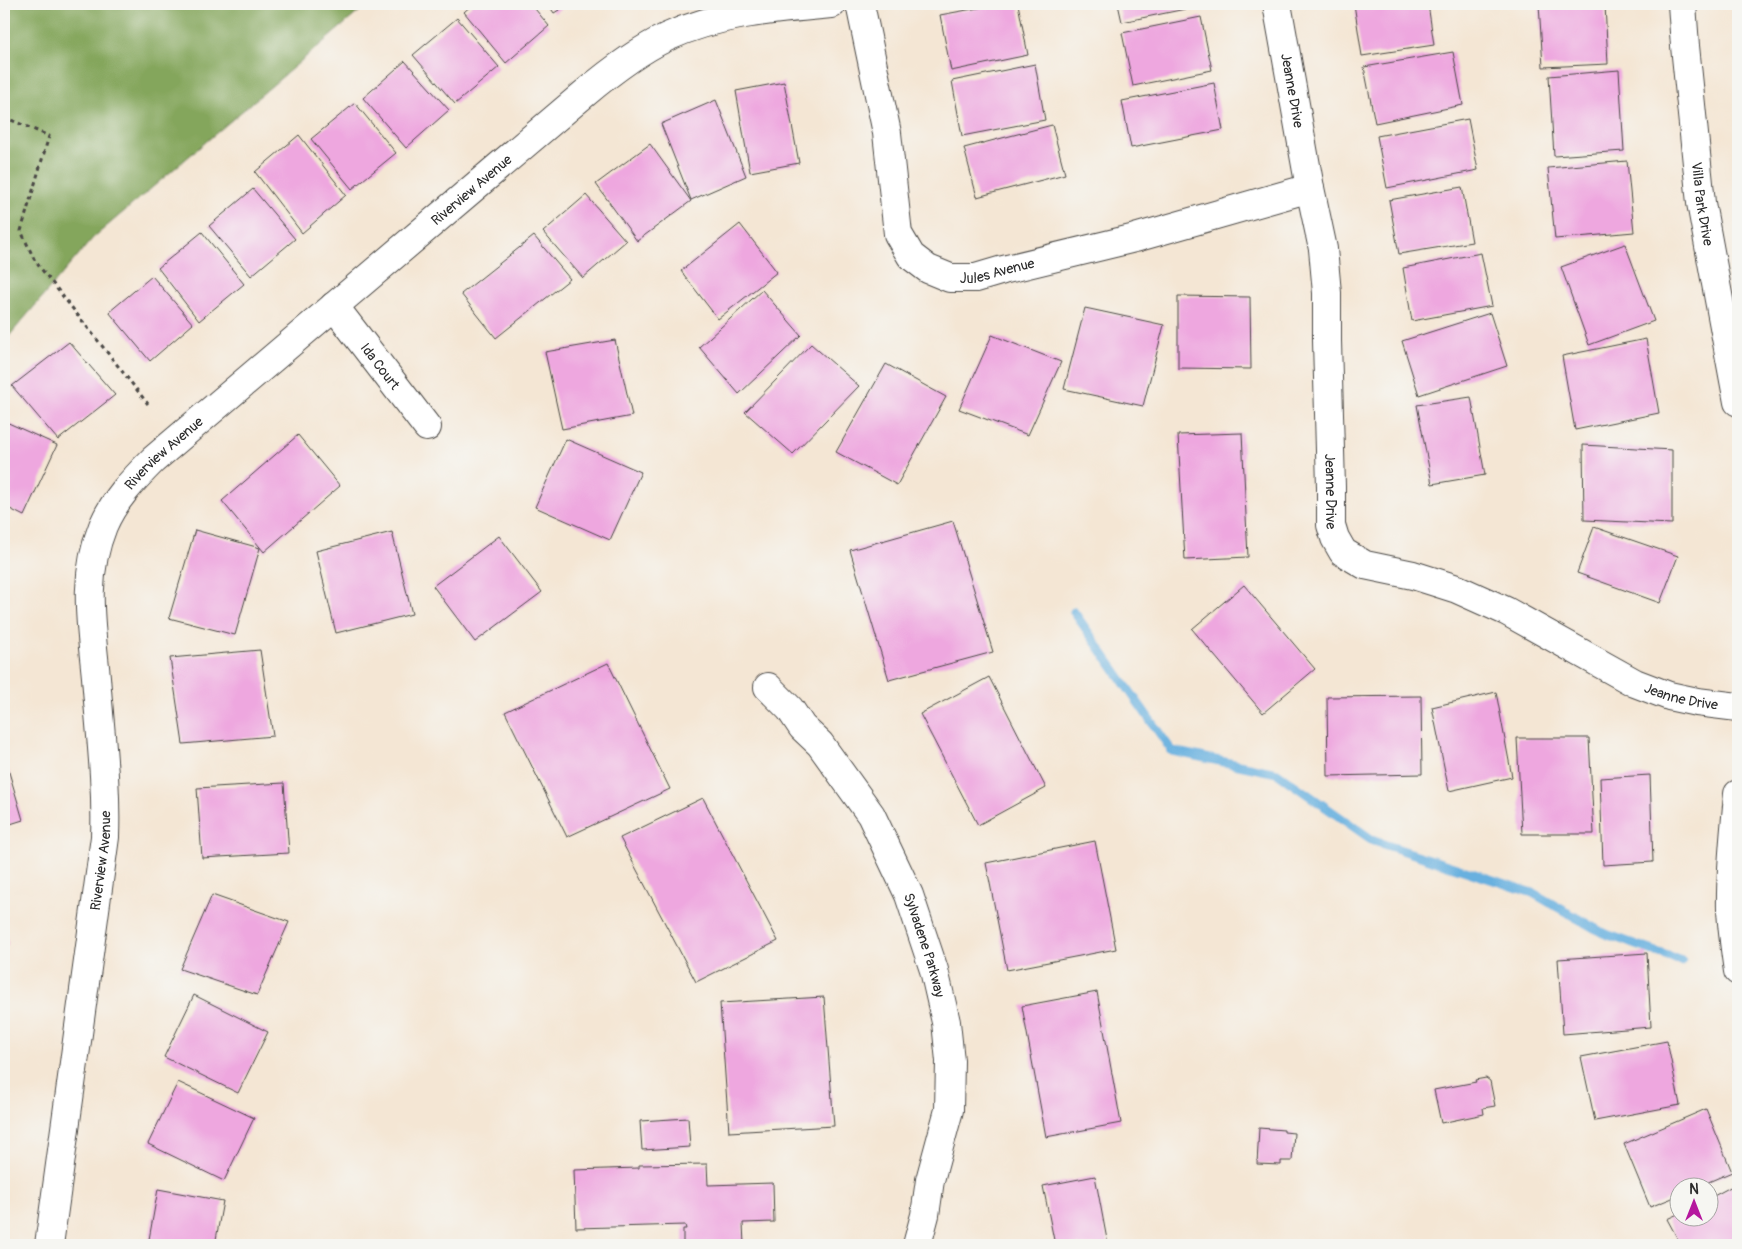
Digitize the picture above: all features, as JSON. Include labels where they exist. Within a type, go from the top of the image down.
[{"type":"street","name":"Riverview Avenue","points":[[49,1245],[105,837],[106,793],[89,609],[90,577],[95,551],[103,526],[115,504],[128,485],[153,460],[600,81],[644,50],[666,38],[711,21],[766,10],[832,4]]},
{"type":"street","name":"Jules Avenue","points":[[860,4],[887,133],[898,234],[911,256],[928,269],[950,278],[976,278],[1135,238],[1310,188]]},
{"type":"street","name":"Jeanne Drive","points":[[1277,4],[1310,188],[1323,249],[1327,293],[1332,487],[1331,525],[1335,538],[1343,552],[1365,565],[1413,575],[1457,588],[1506,611],[1635,683],[1669,696],[1697,702],[1738,707]]},
{"type":"street","name":"Villa Park Drive","points":[[1682,4],[1701,203],[1738,402]]},
{"type":"street","name":"Ida Court","points":[[334,306],[427,427]]},
{"type":"street","name":"Sylvadene Parkway","points":[[768,687],[790,709],[802,727],[820,744],[871,815],[909,895],[934,970],[946,1022],[950,1062],[949,1110],[930,1180],[918,1245]]},
{"type":"street","points":[[1738,794],[1732,861],[1731,909],[1738,971]]},
{"type":"path","points":[[4,117],[49,136],[21,231],[35,261],[148,404]]},
{"type":"green space","points":[[4,4],[368,4],[93,238],[4,342]]},
{"type":"building","points":[[473,4],[531,4],[549,26],[506,63],[464,12]]},
{"type":"building","points":[[548,4],[569,4],[554,13]]},
{"type":"building","points":[[1000,4],[1018,4],[1028,55],[951,71],[940,15]]},
{"type":"building","points":[[1118,4],[1200,4],[1200,6],[1122,22]]},
{"type":"building","points":[[1354,4],[1428,4],[1434,45],[1362,56]]},
{"type":"building","points":[[1539,4],[1605,4],[1608,64],[1543,67]]},
{"type":"building","points":[[1201,17],[1212,70],[1133,86],[1122,33]]},
{"type":"building","points":[[457,18],[499,67],[455,104],[413,55]]},
{"type":"building","points":[[1453,52],[1463,105],[1375,123],[1364,67]]},
{"type":"building","points":[[405,61],[449,110],[406,148],[363,98]]},
{"type":"building","points":[[1035,64],[1045,120],[962,136],[952,81]]},
{"type":"building","points":[[1619,70],[1624,151],[1554,156],[1549,76]]},
{"type":"building","points":[[784,82],[799,163],[750,172],[736,91]]},
{"type":"building","points":[[1214,83],[1223,130],[1131,148],[1122,101]]},
{"type":"building","points":[[716,100],[746,176],[691,200],[661,124]]},
{"type":"building","points":[[355,103],[396,153],[352,189],[311,139]]},
{"type":"building","points":[[1468,119],[1478,170],[1387,188],[1377,136]]},
{"type":"building","points":[[1052,125],[1065,174],[977,197],[964,148]]},
{"type":"building","points":[[299,135],[346,195],[302,233],[255,172]]},
{"type":"building","points":[[650,144],[691,201],[637,241],[596,184]]},
{"type":"building","points":[[1627,161],[1634,232],[1555,239],[1548,168]]},
{"type":"building","points":[[1462,187],[1472,242],[1399,254],[1389,200]]},
{"type":"building","points":[[253,189],[295,239],[251,276],[209,226]]},
{"type":"building","points":[[586,195],[626,241],[583,278],[543,232]]},
{"type":"building","points":[[740,224],[777,272],[718,319],[681,271]]},
{"type":"building","points":[[202,232],[244,284],[199,321],[158,268]]},
{"type":"building","points":[[534,236],[570,279],[496,338],[461,294]]},
{"type":"building","points":[[1625,244],[1654,321],[1589,345],[1561,267]]},
{"type":"building","points":[[1481,253],[1492,306],[1412,321],[1403,268]]},
{"type":"building","points":[[152,276],[193,324],[150,361],[109,312]]},
{"type":"building","points":[[762,290],[801,335],[739,394],[699,347]]},
{"type":"building","points":[[1178,296],[1250,297],[1251,369],[1178,368]]},
{"type":"building","points":[[1085,308],[1164,325],[1143,406],[1064,389]]},
{"type":"building","points":[[1490,313],[1507,366],[1419,395],[1402,341]]},
{"type":"building","points":[[992,335],[1061,362],[1028,435],[959,409]]},
{"type":"building","points":[[1646,339],[1659,413],[1575,430],[1562,356]]},
{"type":"building","points":[[615,340],[632,416],[562,429],[545,352]]},
{"type":"building","points":[[69,342],[115,395],[58,440],[12,386]]},
{"type":"building","points":[[811,344],[859,386],[793,454],[745,412]]},
{"type":"building","points":[[886,364],[946,397],[897,485],[836,452]]},
{"type":"building","points":[[1471,397],[1485,475],[1432,484],[1417,405]]},
{"type":"building","points":[[4,421],[57,445],[24,516],[4,506]]},
{"type":"building","points":[[1242,433],[1248,557],[1185,560],[1178,435]]},
{"type":"building","points":[[298,435],[340,486],[264,552],[222,501]]},
{"type":"building","points":[[566,439],[641,472],[610,540],[535,507]]},
{"type":"building","points":[[1583,445],[1672,450],[1672,524],[1584,520]]},
{"type":"building","points":[[953,521],[993,652],[889,680],[850,550]]},
{"type":"building","points":[[1594,527],[1678,556],[1660,603],[1577,573]]},
{"type":"building","points":[[195,530],[260,548],[235,635],[169,618]]},
{"type":"building","points":[[392,532],[412,614],[336,633],[316,551]]},
{"type":"building","points":[[499,536],[542,592],[475,642],[433,586]]},
{"type":"building","points":[[1244,585],[1315,669],[1263,713],[1192,629]]},
{"type":"building","points":[[260,650],[273,736],[183,744],[170,658]]},
{"type":"building","points":[[608,663],[670,789],[567,837],[505,712]]},
{"type":"building","points":[[989,677],[1046,788],[978,825],[920,714]]},
{"type":"building","points":[[1496,692],[1512,777],[1449,791],[1432,707]]},
{"type":"building","points":[[1421,696],[1422,774],[1328,776],[1327,697]]},
{"type":"building","points":[[1517,738],[1589,738],[1594,834],[1522,834]]},
{"type":"building","points":[[4,755],[23,820],[4,826]]},
{"type":"building","points":[[1650,775],[1653,862],[1603,865],[1600,778]]},
{"type":"building","points":[[284,783],[289,853],[202,858],[197,788]]},
{"type":"building","points":[[703,798],[778,941],[696,982],[620,838]]},
{"type":"building","points":[[1095,841],[1116,949],[1007,970],[986,863]]},
{"type":"building","points":[[212,895],[289,922],[257,995],[180,969]]},
{"type":"building","points":[[5,902],[8,945],[4,945]]},
{"type":"building","points":[[1647,953],[1651,1027],[1563,1034],[1558,959]]},
{"type":"building","points":[[1097,992],[1121,1123],[1046,1137],[1022,1006]]},
{"type":"building","points":[[194,995],[268,1032],[238,1093],[164,1057]]},
{"type":"building","points":[[824,997],[834,1126],[729,1132],[720,1003]]},
{"type":"building","points":[[1667,1041],[1680,1105],[1595,1121],[1581,1057]]},
{"type":"building","points":[[1486,1078],[1490,1081],[1495,1106],[1483,1108],[1484,1114],[1441,1123],[1434,1090],[1476,1082],[1475,1080]]},
{"type":"building","points":[[178,1082],[254,1118],[224,1181],[148,1144]]},
{"type":"building","points":[[1706,1109],[1732,1172],[1720,1177],[1670,1176],[1670,1199],[1650,1207],[1624,1144]]},
{"type":"building","points":[[688,1118],[690,1147],[642,1150],[640,1121]]},
{"type":"building","points":[[1259,1128],[1284,1130],[1284,1132],[1294,1133],[1292,1161],[1281,1161],[1281,1165],[1257,1164]]},
{"type":"building","points":[[707,1164],[708,1185],[773,1183],[774,1222],[743,1223],[744,1245],[683,1245],[683,1229],[686,1229],[685,1225],[576,1228],[574,1170],[639,1168],[639,1165]]},
{"type":"building","points":[[1095,1176],[1108,1245],[1055,1245],[1043,1186]]},
{"type":"building","points":[[1738,1183],[1738,1245],[1681,1245],[1671,1226],[1720,1226],[1720,1193]]},
{"type":"building","points":[[158,1189],[223,1201],[215,1245],[148,1245]]},
{"type":"waterway","points":[[1074,612],[1172,751],[1277,773],[1374,841],[1533,893],[1603,933],[1682,961]]}]
